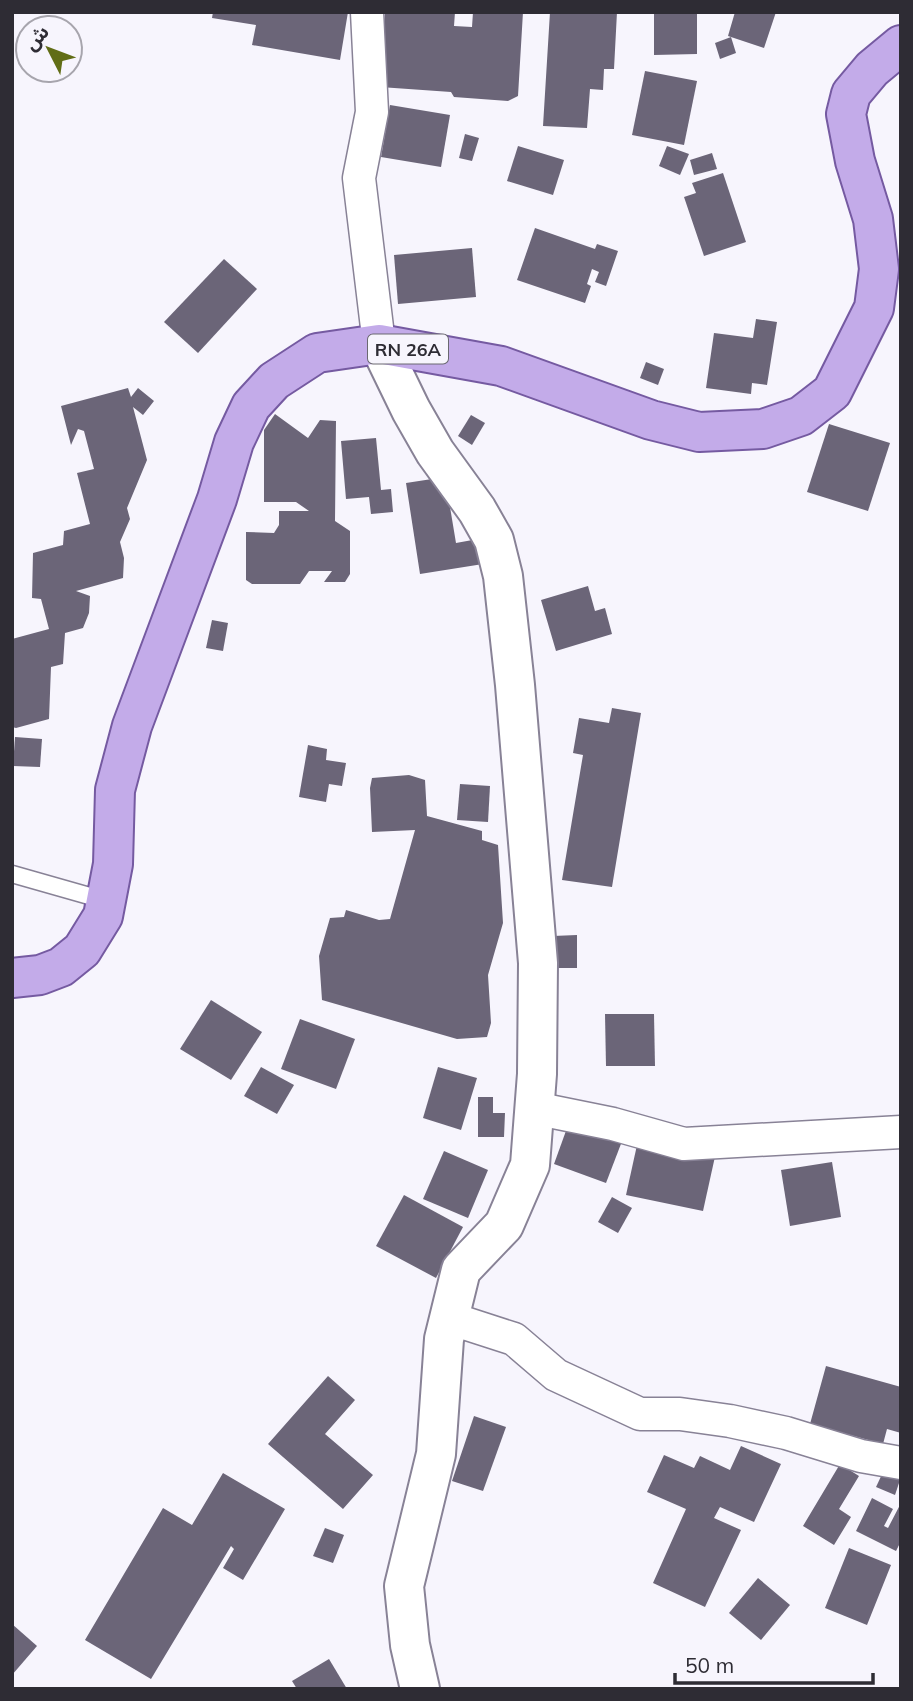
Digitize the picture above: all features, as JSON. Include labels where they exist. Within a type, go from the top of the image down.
[{"type":"main road","name":"RN 26A","points":[[12,978],[40,975],[61,967],[82,950],[103,916],[113,864],[115,790],[132,726],[217,499],[234,442],[251,405],[274,381],[317,353],[379,344],[501,366],[651,420],[699,432],[763,429],[802,416],[832,392],[874,308],[879,269],[873,219],[855,161],[846,114],[851,94],[872,69],[901,46]]},
{"type":"street","points":[[367,12],[372,112],[359,178],[379,344],[435,452],[477,510],[494,540],[503,576],[515,685],[538,963],[530,1165],[504,1225],[461,1270],[444,1339],[436,1454],[404,1586],[410,1645],[420,1689]]},
{"type":"street","points":[[534,1108],[613,1124],[684,1144],[901,1132]]},
{"type":"street","points":[[449,1318],[514,1339],[556,1375],[640,1414],[680,1413],[730,1421],[786,1433],[860,1456],[901,1464]]},
{"type":"lane","points":[[12,874],[107,901]]},
{"type":"building","points":[[213,12],[348,12],[340,60],[252,45],[256,25],[212,18]]},
{"type":"building","points":[[385,12],[455,12],[454,26],[472,27],[473,12],[523,12],[518,96],[508,101],[454,97],[451,92],[380,87]]},
{"type":"building","points":[[550,12],[617,12],[614,69],[604,69],[603,90],[590,89],[587,128],[543,126]]},
{"type":"building","points":[[654,12],[697,12],[697,54],[654,55]]},
{"type":"building","points":[[735,12],[776,12],[764,48],[728,36]]},
{"type":"building","points":[[731,37],[736,53],[720,59],[715,43]]},
{"type":"building","points":[[645,71],[697,81],[684,145],[632,135]]},
{"type":"building","points":[[390,105],[450,115],[441,167],[381,157]]},
{"type":"building","points":[[465,134],[479,138],[472,161],[459,158]]},
{"type":"building","points":[[518,146],[564,160],[553,195],[507,181]]},
{"type":"building","points":[[667,146],[689,154],[680,175],[659,166]]},
{"type":"building","points":[[712,153],[717,169],[694,175],[690,160]]},
{"type":"building","points":[[723,173],[746,242],[704,256],[684,197],[696,193],[692,183]]},
{"type":"building","points":[[535,228],[595,249],[597,244],[618,251],[606,286],[595,282],[599,272],[592,269],[587,284],[591,286],[585,303],[517,280]]},
{"type":"building","points":[[472,248],[476,297],[398,304],[394,255]]},
{"type":"building","points":[[224,259],[257,289],[198,353],[164,322]]},
{"type":"building","points":[[756,319],[777,322],[767,385],[752,383],[751,394],[706,388],[714,333],[753,338]]},
{"type":"building","points":[[646,362],[664,369],[658,385],[640,378]]},
{"type":"building","points":[[128,388],[131,397],[138,388],[154,401],[143,415],[133,407],[147,460],[127,508],[130,519],[120,542],[124,558],[123,578],[76,591],[90,596],[89,613],[83,628],[65,633],[63,664],[51,667],[49,719],[12,727],[12,639],[49,629],[41,599],[32,598],[33,553],[63,545],[64,531],[90,524],[77,473],[94,469],[84,431],[78,429],[71,445],[61,406]]},
{"type":"building","points":[[275,414],[308,438],[320,420],[336,421],[335,521],[350,531],[350,574],[345,582],[324,582],[332,571],[309,571],[300,584],[252,584],[246,580],[246,532],[274,533],[279,525],[279,511],[309,511],[296,502],[264,502],[264,430]]},
{"type":"building","points":[[471,415],[485,423],[472,445],[458,436]]},
{"type":"building","points":[[829,424],[890,443],[868,511],[807,492]]},
{"type":"building","points":[[376,438],[381,490],[391,489],[393,512],[371,514],[369,497],[346,499],[341,441]]},
{"type":"building","points":[[445,477],[456,543],[478,539],[483,564],[420,574],[406,483]]},
{"type":"building","points":[[588,586],[595,611],[605,608],[612,634],[556,651],[541,600]]},
{"type":"building","points":[[212,620],[228,623],[223,651],[206,648]]},
{"type":"building","points":[[612,708],[641,713],[612,887],[562,880],[583,755],[573,753],[579,718],[609,723]]},
{"type":"building","points":[[15,737],[42,739],[40,767],[13,766]]},
{"type":"building","points":[[308,745],[327,749],[326,760],[346,763],[342,786],[329,784],[326,802],[299,797]]},
{"type":"building","points":[[409,775],[425,780],[427,816],[482,831],[482,840],[498,845],[503,923],[488,975],[491,1023],[487,1037],[457,1039],[322,1000],[319,956],[330,918],[344,917],[346,910],[379,920],[390,919],[415,830],[372,832],[370,788],[372,778]]},
{"type":"building","points":[[460,784],[490,786],[488,822],[457,820]]},
{"type":"building","points":[[577,935],[577,968],[553,968],[553,936]]},
{"type":"building","points":[[211,1000],[262,1032],[231,1080],[180,1049]]},
{"type":"building","points":[[605,1014],[654,1014],[655,1066],[606,1066]]},
{"type":"building","points":[[300,1019],[355,1039],[336,1089],[281,1069]]},
{"type":"building","points":[[261,1067],[294,1085],[277,1114],[244,1096]]},
{"type":"building","points":[[438,1067],[477,1078],[461,1130],[423,1118]]},
{"type":"building","points":[[478,1097],[493,1097],[493,1113],[505,1113],[504,1137],[478,1137]]},
{"type":"building","points":[[571,1117],[624,1136],[606,1183],[554,1164]]},
{"type":"building","points":[[639,1136],[716,1152],[703,1211],[626,1195]]},
{"type":"building","points":[[444,1151],[488,1170],[468,1218],[423,1199]]},
{"type":"building","points":[[832,1162],[841,1217],[790,1226],[781,1170]]},
{"type":"building","points":[[404,1195],[463,1227],[436,1278],[376,1246]]},
{"type":"building","points":[[612,1197],[632,1208],[618,1233],[598,1222]]},
{"type":"building","points":[[826,1366],[901,1387],[901,1433],[887,1429],[883,1444],[810,1424]]},
{"type":"building","points":[[328,1376],[355,1400],[325,1434],[373,1475],[343,1509],[268,1444]]},
{"type":"building","points":[[474,1416],[506,1427],[483,1491],[452,1481]]},
{"type":"building","points":[[741,1446],[781,1464],[754,1522],[720,1507],[714,1518],[741,1530],[705,1607],[653,1583],[686,1509],[647,1492],[664,1455],[694,1468],[700,1456],[730,1470]]},
{"type":"building","points":[[840,1464],[859,1476],[839,1509],[851,1517],[834,1545],[803,1526]]},
{"type":"building","points":[[884,1470],[901,1477],[895,1495],[876,1487]]},
{"type":"building","points":[[223,1473],[285,1509],[243,1580],[223,1568],[234,1549],[231,1546],[151,1679],[85,1640],[163,1508],[192,1525]]},
{"type":"building","points":[[872,1498],[893,1509],[884,1526],[888,1528],[901,1503],[901,1541],[896,1551],[856,1531]]},
{"type":"building","points":[[325,1528],[344,1535],[333,1563],[313,1556]]},
{"type":"building","points":[[849,1548],[891,1565],[867,1625],[825,1608]]},
{"type":"building","points":[[758,1578],[790,1605],[761,1640],[729,1613]]},
{"type":"building","points":[[12,1624],[37,1646],[12,1675]]},
{"type":"building","points":[[329,1659],[347,1689],[297,1689],[292,1681]]}]
